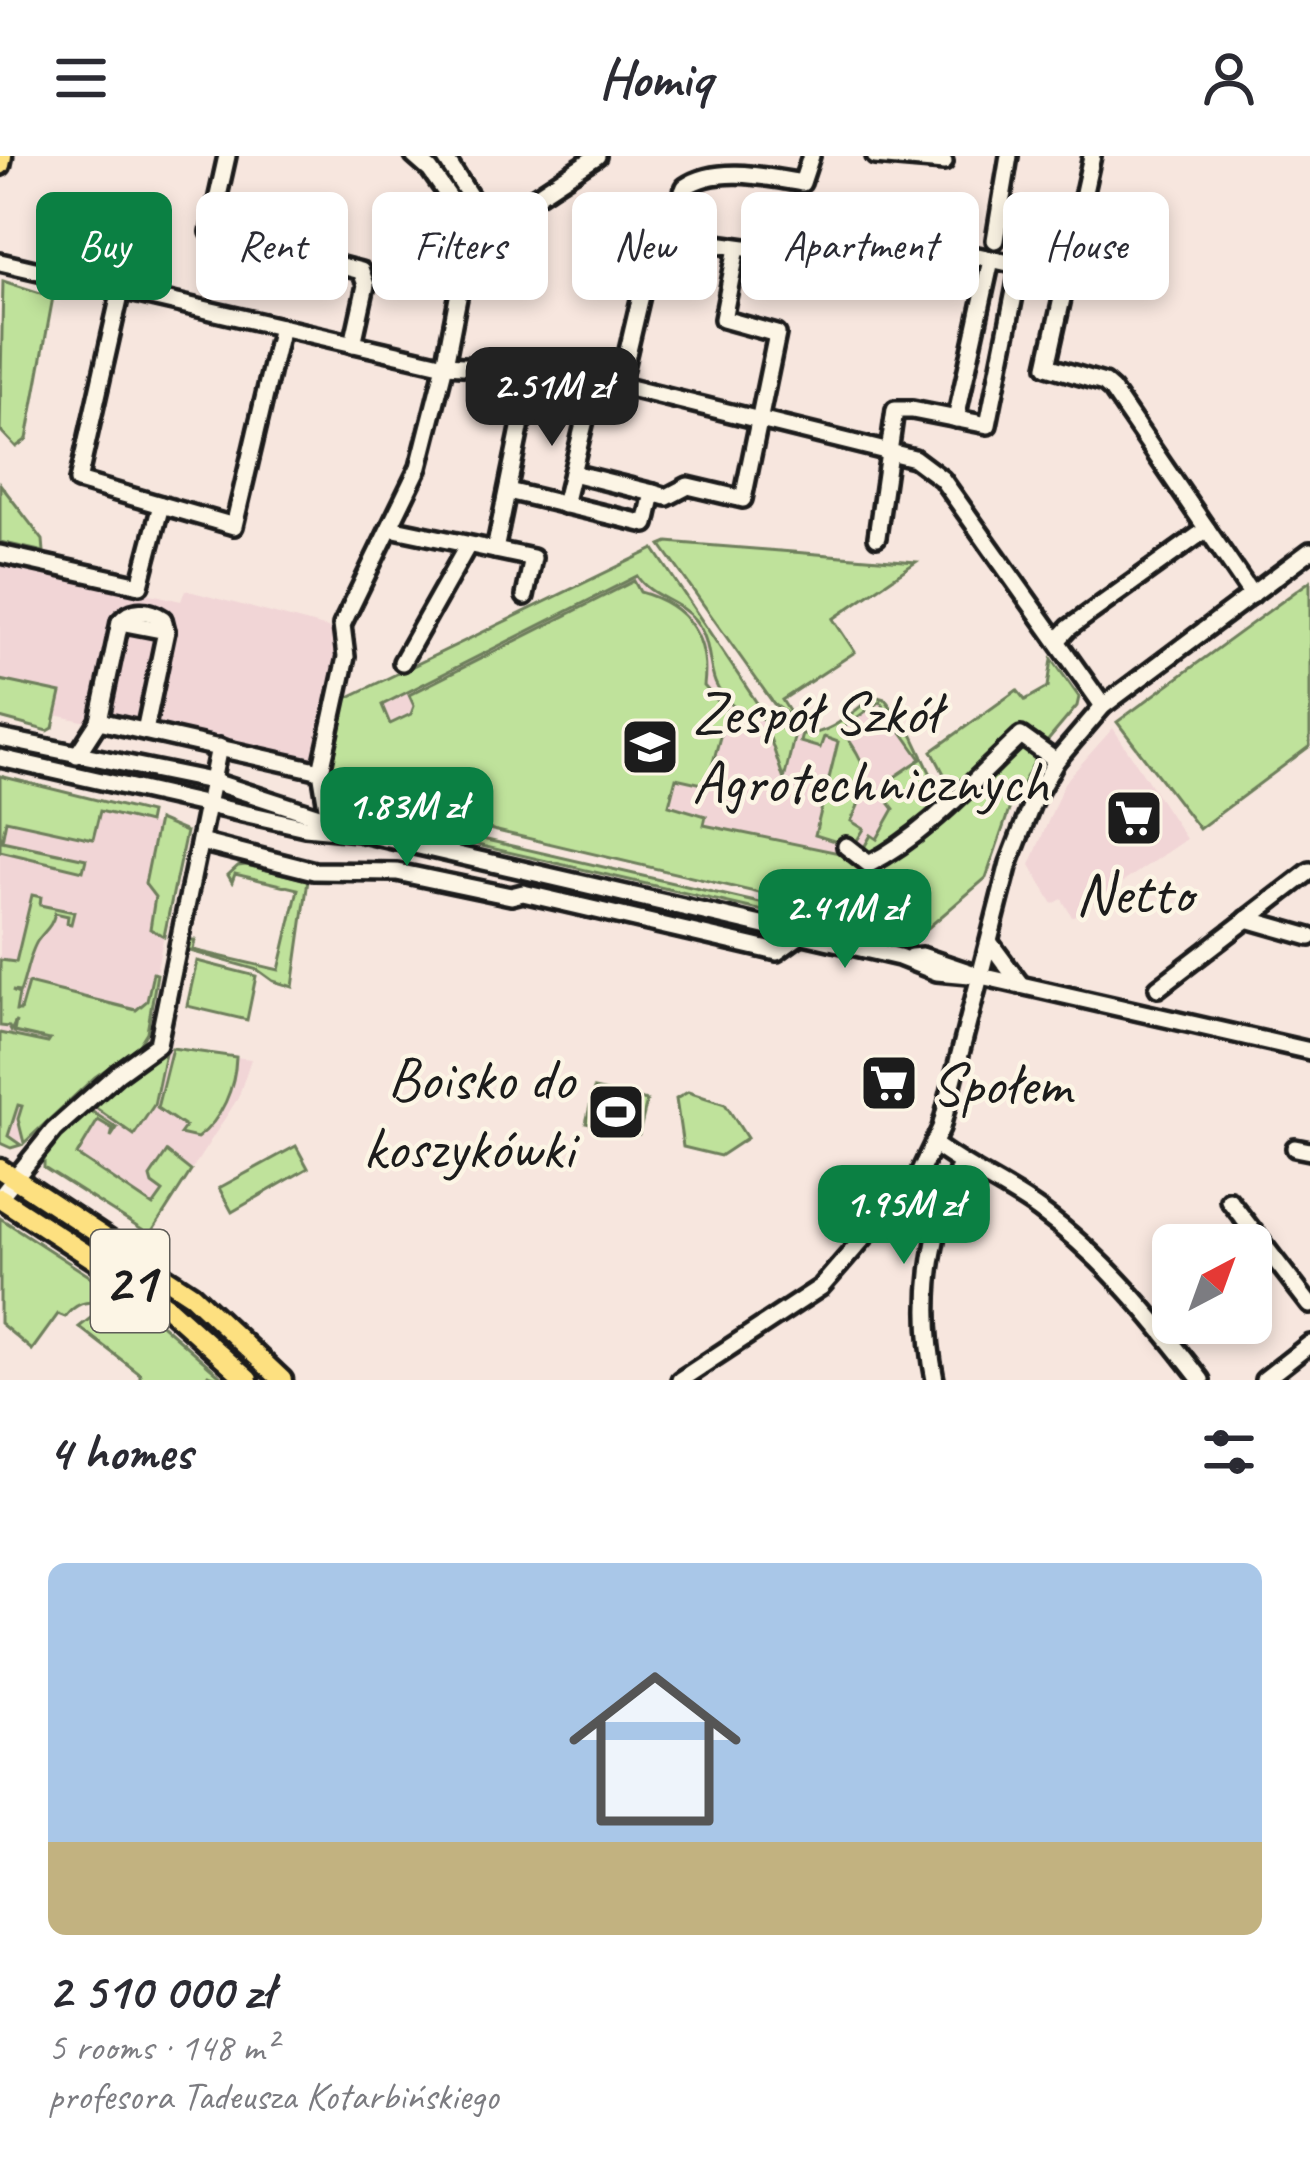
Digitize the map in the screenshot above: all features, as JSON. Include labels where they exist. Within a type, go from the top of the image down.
[{"type":"main road","points":[[0,165],[2,156]]},
{"type":"main road","name":"21","points":[[6,1173],[192,1295],[282,1380]]},
{"type":"main road","name":"21","points":[[0,1197],[166,1306],[248,1380]]},
{"type":"street","points":[[227,156],[210,232],[361,271],[366,285],[353,344]]},
{"type":"street","points":[[413,156],[444,192]]},
{"type":"street","points":[[444,156],[467,192]]},
{"type":"street","points":[[541,192],[597,156]]},
{"type":"street","points":[[684,192],[688,184],[744,175],[802,183],[811,156]]},
{"type":"street","points":[[875,156],[944,162]]},
{"type":"street","points":[[995,240],[1009,156]]},
{"type":"street","points":[[1085,192],[1093,156]]},
{"type":"street","points":[[717,245],[783,253],[867,253],[915,242],[1003,262]]},
{"type":"street","points":[[572,473],[667,497],[688,486],[742,500],[777,334],[723,320],[737,248]]},
{"type":"street","points":[[956,419],[991,260]]},
{"type":"street","points":[[0,262],[36,270]]},
{"type":"street","points":[[119,300],[78,481],[233,526],[281,327]]},
{"type":"street","points":[[164,300],[445,365],[532,370],[620,385],[889,449],[929,466],[1103,706]]},
{"type":"street","points":[[329,819],[321,771],[346,657],[342,625],[419,467],[458,300]]},
{"type":"street","points":[[620,385],[640,300]]},
{"type":"street","points":[[877,537],[895,410],[988,425],[1013,300]]},
{"type":"street","points":[[1062,300],[1047,366],[1110,387],[1252,595]]},
{"type":"street","points":[[495,550],[532,370]]},
{"type":"street","points":[[565,505],[589,404]]},
{"type":"street","points":[[508,491],[646,524],[653,494]]},
{"type":"street","points":[[0,554],[140,585],[160,506]]},
{"type":"street","points":[[390,528],[533,558],[525,596]]},
{"type":"street","points":[[1058,640],[1207,529]]},
{"type":"street","points":[[402,662],[468,545]]},
{"type":"street","points":[[680,1380],[821,1287],[919,1174],[935,1145],[1021,829],[1056,761],[1103,706],[1310,551]]},
{"type":"street","points":[[77,755],[98,721],[120,622],[166,632],[145,731]]},
{"type":"street","points":[[98,721],[321,771]]},
{"type":"street","points":[[846,846],[868,864],[883,856],[947,807],[1021,736],[1056,761]]},
{"type":"street","points":[[0,738],[211,782],[358,832]]},
{"type":"street","points":[[0,1197],[6,1173],[158,1044],[219,747]]},
{"type":"street","points":[[0,758],[305,827],[358,832],[802,934],[937,972],[981,976],[1310,1051]]},
{"type":"street","points":[[200,842],[312,871],[390,871],[511,896],[523,893],[777,952],[802,934]]},
{"type":"street","points":[[466,857],[497,893]]},
{"type":"street","points":[[1158,988],[1310,871]]},
{"type":"street","points":[[1247,919],[1310,937]]},
{"type":"street","points":[[990,943],[1021,985]]},
{"type":"street","points":[[935,1145],[1042,1212],[1112,1273],[1201,1380]]},
{"type":"street","points":[[934,1380],[929,1266],[939,1214],[961,1164]]},
{"type":"street","points":[[1229,1200],[1310,1305]]},
{"type":"street","points":[[1264,1380],[1310,1344]]},
{"type":"shaded area","name":"Zespół Szkół Agrotechnicznych","points":[[654,549],[774,725],[816,735],[880,696],[913,736],[944,802],[895,925],[413,810],[359,694]]},
{"type":"shaded area","points":[[0,559],[181,601],[185,590],[328,628],[340,642],[310,773],[56,715],[61,693],[0,680]]},
{"type":"shaded area","points":[[1113,728],[1186,839],[1072,917],[1062,899],[1053,904],[1030,865],[1064,783]]},
{"type":"shaded area","points":[[0,789],[186,832],[149,1005],[84,1079],[18,1142],[0,1132]]},
{"type":"shaded area","points":[[163,1048],[251,1059],[238,1098],[150,1235],[44,1168],[94,1105]]},
{"type":"green space","points":[[3,281],[36,292],[36,300],[52,300],[27,439],[16,447],[0,430]]},
{"type":"green space","points":[[0,484],[43,540],[44,552],[0,542]]},
{"type":"green space","points":[[661,545],[916,562],[833,619],[855,652],[782,700],[794,719],[774,704]]},
{"type":"green space","name":"Zespół Szkół Agrotechnicznych","points":[[654,549],[765,715],[795,733],[784,780],[764,720],[735,707],[716,684],[695,620],[637,576],[382,705],[390,724],[411,714],[414,706],[409,695],[634,581],[640,592],[671,605],[692,626],[703,652],[704,686],[727,711],[707,785],[676,778],[669,805],[706,816],[704,825],[854,856],[893,914],[890,924],[417,812],[405,799],[395,809],[338,795],[331,771],[347,698]]},
{"type":"green space","points":[[1310,581],[1310,746],[1199,829],[1117,722]]},
{"type":"green space","points":[[1052,659],[1079,697],[1077,706],[1045,744],[1018,727],[959,788],[952,789],[932,751],[1017,690],[1025,700],[1048,687]]},
{"type":"green space","points":[[0,680],[61,693],[53,728],[48,731],[0,718]]},
{"type":"green space","points":[[874,696],[885,699],[913,736],[944,802],[869,860],[861,853],[871,835],[877,839],[894,809],[887,800],[887,782],[921,759],[880,701],[841,729],[864,773],[851,821],[864,829],[853,847],[815,835],[838,742],[824,737],[820,748],[800,742],[802,734],[831,727]]},
{"type":"green space","points":[[1022,747],[1038,755],[1010,807],[986,878],[922,933],[895,925],[899,911],[872,871],[919,837]]},
{"type":"green space","points":[[0,776],[150,813],[148,823],[100,811],[93,839],[6,820],[2,841],[86,859],[83,871],[0,851]]},
{"type":"green space","points":[[339,806],[818,919],[772,913],[395,826],[353,816]]},
{"type":"green space","points":[[158,820],[186,832],[164,936],[150,929],[155,897],[145,884]]},
{"type":"green space","points":[[246,865],[308,880],[293,987],[258,970],[183,949],[187,940],[195,940],[193,950],[279,970],[298,889],[235,874],[232,882],[228,875]]},
{"type":"green space","points":[[32,895],[41,897],[40,905],[74,912],[71,924],[68,916],[55,913],[38,940],[20,992],[12,991],[19,994],[16,1011],[20,1011],[28,983],[136,1010],[147,1001],[153,973],[157,974],[147,1032],[137,1048],[95,1077],[24,1143],[18,1119],[22,1106],[18,1105],[8,1136],[21,1145],[11,1148],[0,1143],[0,1033],[50,1040],[14,1032],[16,1021],[11,1031],[0,1026],[0,960],[16,962]]},
{"type":"green space","points":[[197,961],[256,976],[247,1020],[187,1006]]},
{"type":"green space","points":[[166,1048],[154,1105],[134,1135],[93,1106]]},
{"type":"green space","points":[[172,1048],[236,1057],[226,1102],[197,1138],[180,1134],[185,1127],[157,1108]]},
{"type":"green space","name":"Boisko do koszykówki","points":[[594,1089],[647,1101],[639,1134],[586,1123]]},
{"type":"green space","points":[[688,1092],[725,1104],[747,1138],[720,1156],[683,1147],[676,1099]]},
{"type":"green space","points":[[88,1109],[117,1128],[111,1137],[113,1129],[98,1120],[77,1155],[153,1206],[163,1192],[150,1177],[167,1152],[191,1171],[150,1235],[44,1168],[44,1153]]},
{"type":"green space","points":[[296,1146],[308,1168],[232,1212],[219,1188]]},
{"type":"green space","points":[[0,1218],[154,1318],[225,1380],[208,1375],[206,1380],[140,1380],[140,1374],[79,1327],[101,1310],[102,1305],[91,1302],[65,1317],[58,1314],[32,1350],[0,1323]]},
{"type":"place","name":"Zespół Szkół Agrotechnicznych","points":[[650,747]]},
{"type":"place","name":"Netto","points":[[1134,818]]},
{"type":"place","name":"Społem","points":[[889,1083]]},
{"type":"place","name":"Boisko do koszykówki","points":[[616,1112]]}]
